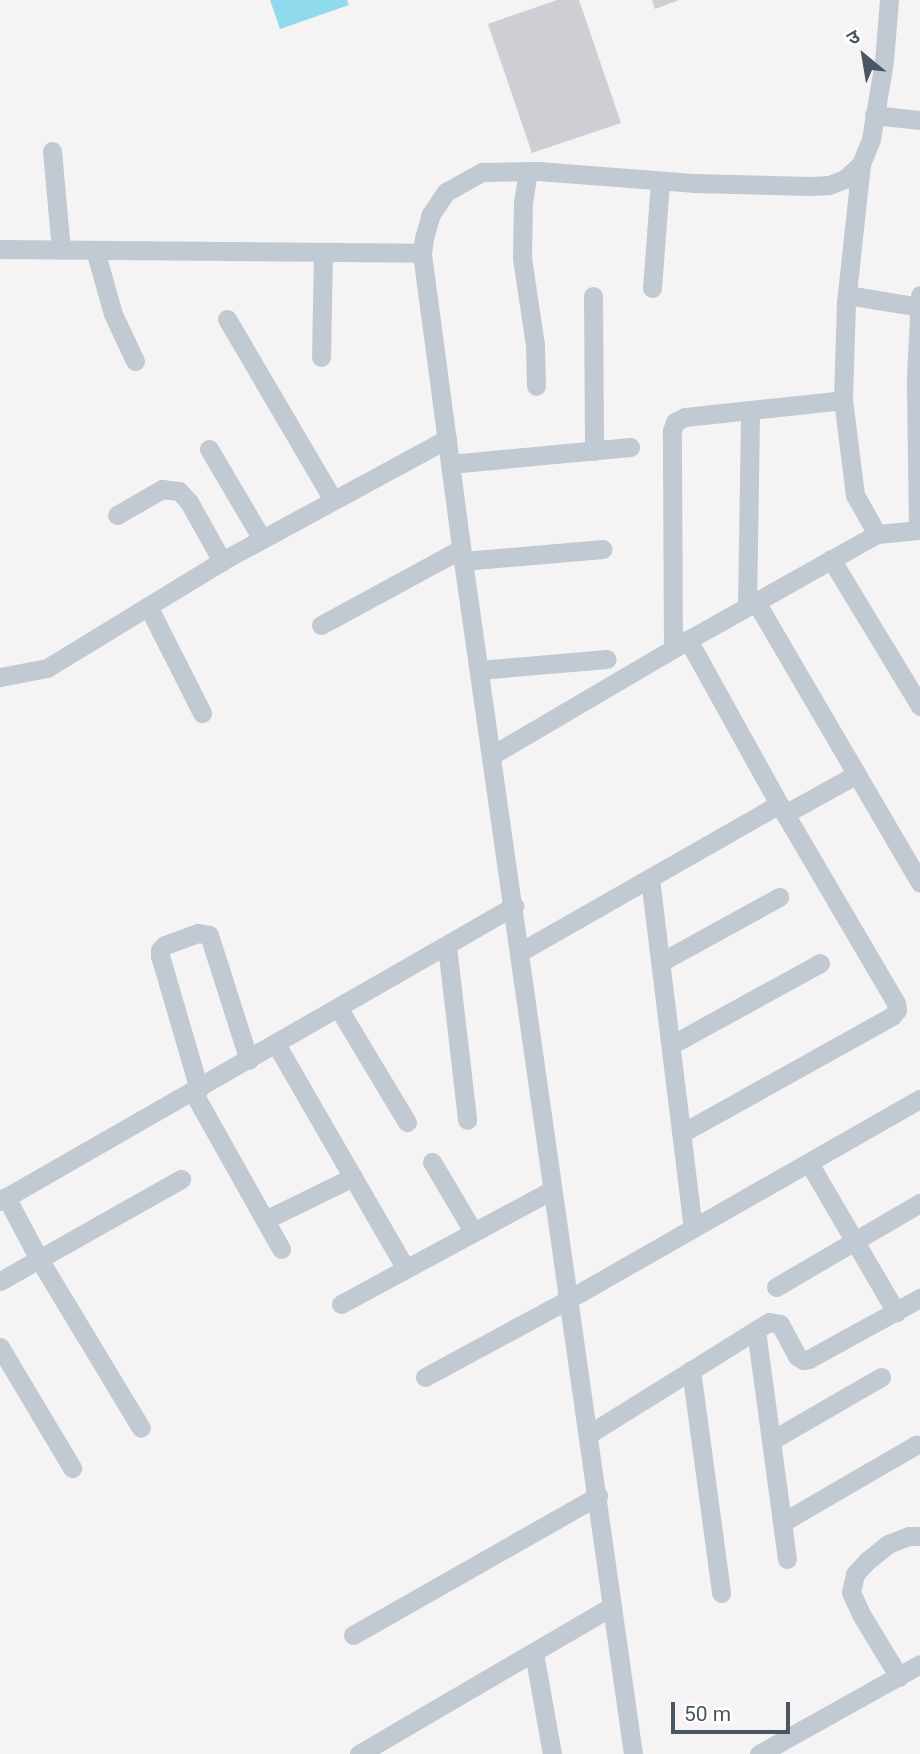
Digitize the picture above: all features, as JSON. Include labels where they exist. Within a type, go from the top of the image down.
[{"type":"street","points":[[877,534],[855,495],[843,400],[847,295],[861,164],[871,139],[884,61],[889,0]]},
{"type":"street","points":[[874,115],[920,120]]},
{"type":"street","points":[[52,151],[61,250]]},
{"type":"street","points":[[633,1754],[589,1434],[550,1191],[535,1052],[462,555],[422,253],[431,214],[446,192],[482,172],[528,171],[660,181],[829,185],[845,178],[861,164]]},
{"type":"street","points":[[528,171],[523,201],[522,258],[536,345],[536,386]]},
{"type":"street","points":[[652,288],[660,181]]},
{"type":"street","points":[[0,249],[422,253]]},
{"type":"street","points":[[96,250],[113,314],[135,361]]},
{"type":"street","points":[[321,357],[323,252]]},
{"type":"street","points":[[492,755],[681,644],[877,534],[919,530],[920,303],[847,295]]},
{"type":"street","points":[[593,296],[594,452]]},
{"type":"street","points":[[227,319],[333,500]]},
{"type":"street","points":[[682,1132],[892,1016],[897,1010],[896,1003],[782,809],[681,644],[672,431],[675,422],[685,417],[843,400]]},
{"type":"street","points":[[750,411],[752,605],[857,774],[920,883]]},
{"type":"street","points":[[0,677],[47,668],[222,561],[447,439]]},
{"type":"street","points":[[450,464],[630,447]]},
{"type":"street","points":[[209,449],[262,539]]},
{"type":"street","points":[[117,515],[162,489],[179,491],[189,502],[222,561]]},
{"type":"street","points":[[321,625],[462,555],[602,549]]},
{"type":"street","points":[[831,559],[920,706]]},
{"type":"street","points":[[149,606],[202,713]]},
{"type":"street","points":[[479,670],[607,659]]},
{"type":"street","points":[[520,952],[782,809],[857,774]]},
{"type":"street","points":[[650,879],[694,1228]]},
{"type":"street","points":[[661,962],[779,897]]},
{"type":"street","points":[[141,1428],[3,1199],[196,1091],[514,906]]},
{"type":"street","points":[[249,1060],[209,935],[198,933],[165,945],[160,950],[160,956],[196,1091],[281,1249]]},
{"type":"street","points":[[447,946],[467,1120]]},
{"type":"street","points":[[671,1045],[820,962]]},
{"type":"street","points":[[339,1009],[407,1122]]},
{"type":"street","points":[[276,1044],[405,1267]]},
{"type":"street","points":[[425,1377],[569,1299],[920,1099]]},
{"type":"street","points":[[432,1162],[472,1231]]},
{"type":"street","points":[[809,1163],[896,1312]]},
{"type":"street","points":[[265,1220],[353,1177]]},
{"type":"street","points":[[0,1281],[181,1179]]},
{"type":"street","points":[[341,1304],[405,1267],[550,1191]]},
{"type":"street","points":[[776,1287],[920,1203]]},
{"type":"street","points":[[589,1434],[755,1330],[775,1321],[803,1360],[920,1298]]},
{"type":"street","points":[[755,1330],[786,1559]]},
{"type":"street","points":[[3,1360],[72,1468]]},
{"type":"street","points":[[691,1370],[721,1593]]},
{"type":"street","points":[[772,1440],[881,1377]]},
{"type":"street","points":[[783,1522],[916,1445]]},
{"type":"street","points":[[353,1635],[597,1496]]},
{"type":"street","points":[[899,1677],[862,1616],[851,1592],[856,1574],[867,1561],[888,1545],[920,1535]]},
{"type":"street","points":[[359,1754],[612,1606]]},
{"type":"street","points":[[534,1653],[552,1754]]},
{"type":"street","points":[[759,1754],[920,1664]]},
{"type":"water","points":[[270,0],[347,0],[349,5],[280,29]]},
{"type":"building","points":[[557,0],[579,0],[621,123],[532,153],[488,24]]},
{"type":"building","points":[[652,0],[679,0],[655,9]]}]
